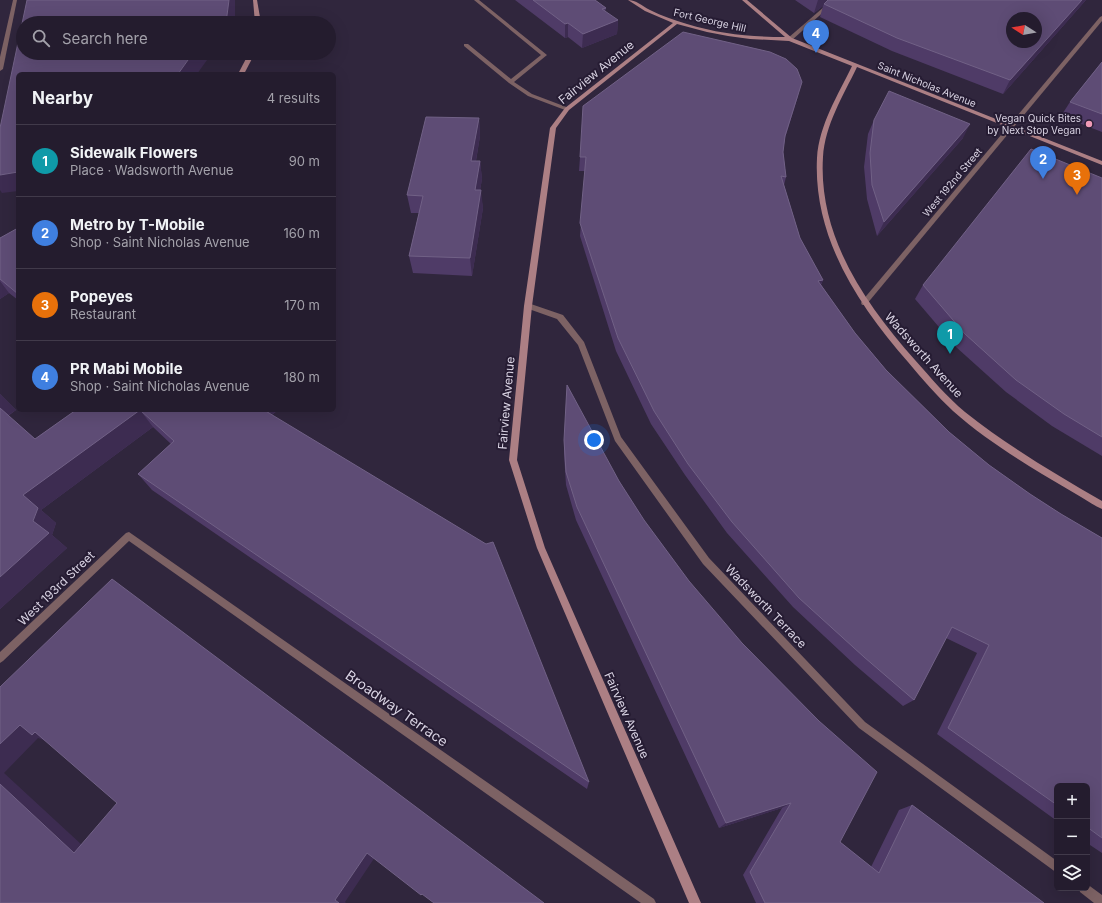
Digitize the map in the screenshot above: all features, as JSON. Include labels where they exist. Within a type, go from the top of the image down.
[{"type":"street","points":[[0,69],[15,0]]},
{"type":"street","points":[[254,0],[257,16]]},
{"type":"street","points":[[476,0],[544,55],[511,82]]},
{"type":"street","name":"Fort George Hill","points":[[630,0],[638,6],[675,24],[756,39],[790,39]]},
{"type":"street","points":[[744,0],[790,39],[835,0]]},
{"type":"street","name":"West 192nd Street","points":[[864,303],[1102,18]]},
{"type":"street","name":"Fairview Avenue","points":[[675,24],[567,109],[553,128],[528,306],[513,460],[541,548],[695,903]]},
{"type":"street","name":"Saint Nicholas Avenue","points":[[790,39],[1102,163]]},
{"type":"street","points":[[466,45],[530,96],[567,109]]},
{"type":"street","points":[[242,72],[248,60]]},
{"type":"street","name":"Wadsworth Avenue","points":[[855,66],[825,131],[820,158],[820,185],[827,224],[840,257],[864,303],[900,350],[935,388],[969,420],[1053,477],[1102,505]]},
{"type":"street","name":"Wadsworth Terrace","points":[[528,306],[560,317],[581,344],[618,439],[706,561],[862,725],[1054,866]]},
{"type":"street","name":"West 193rd Street","points":[[0,658],[129,536]]},
{"type":"street","name":"Broadway Terrace","points":[[129,536],[650,903]]},
{"type":"street","points":[[1088,891],[1102,902]]},
{"type":"building","points":[[27,0],[229,0],[227,16],[24,16]]},
{"type":"building","points":[[533,0],[595,0],[606,8],[602,9],[618,20],[583,34],[568,23],[565,24]]},
{"type":"building","points":[[828,0],[1082,0],[1042,44],[1042,12],[1006,12],[1006,48],[1039,48],[1010,80],[897,38],[824,4]]},
{"type":"building","points":[[683,32],[770,52],[786,59],[797,69],[802,82],[785,136],[783,152],[786,177],[781,176],[800,238],[823,280],[818,281],[855,333],[886,370],[949,432],[989,465],[1030,494],[1102,538],[1102,838],[1090,829],[1090,783],[1054,783],[1054,803],[948,728],[989,645],[952,627],[914,700],[799,598],[732,522],[688,464],[654,411],[618,338],[580,223],[586,157],[580,157],[583,106]]},
{"type":"building","points":[[16,52],[16,60],[188,60],[179,72],[16,72],[16,172],[0,175],[0,128]]},
{"type":"building","points":[[1102,62],[1102,114],[1070,102]]},
{"type":"building","points":[[889,91],[970,124],[884,222],[872,185],[870,153],[874,120]]},
{"type":"building","points":[[426,117],[479,118],[471,161],[480,161],[475,190],[481,190],[470,258],[409,256],[423,196],[407,195]]},
{"type":"building","points":[[1031,149],[1102,178],[1102,437],[1064,414],[1016,380],[965,334],[923,285]]},
{"type":"building","points":[[16,229],[16,292],[0,279],[0,238]]},
{"type":"building","points":[[567,385],[619,481],[644,520],[689,581],[742,643],[819,721],[877,772],[840,842],[879,873],[912,805],[1044,903],[765,903],[750,872],[791,803],[726,823],[577,507],[566,472],[564,440]]},
{"type":"building","points":[[0,408],[35,439],[73,412],[137,412],[23,495],[38,508],[33,521],[49,533],[0,577]]},
{"type":"building","points":[[142,412],[267,412],[486,544],[493,542],[589,782],[138,474],[174,441]]},
{"type":"building","points":[[112,579],[544,903],[434,903],[422,894],[421,895],[367,853],[335,900],[339,903],[0,903],[0,784],[74,853],[117,803],[35,732],[32,735],[20,725],[0,744],[0,687]]},
{"type":"place","name":"PR Mabi Mobile","points":[[816,53]]},
{"type":"place","name":"Vegan Quick Bites by Next Stop Vegan","points":[[1089,124]]},
{"type":"place","name":"Metro by T-Mobile","points":[[1043,179]]},
{"type":"place","name":"Popeyes","points":[[1077,195]]},
{"type":"place","name":"Sidewalk Flowers","points":[[950,354]]}]
